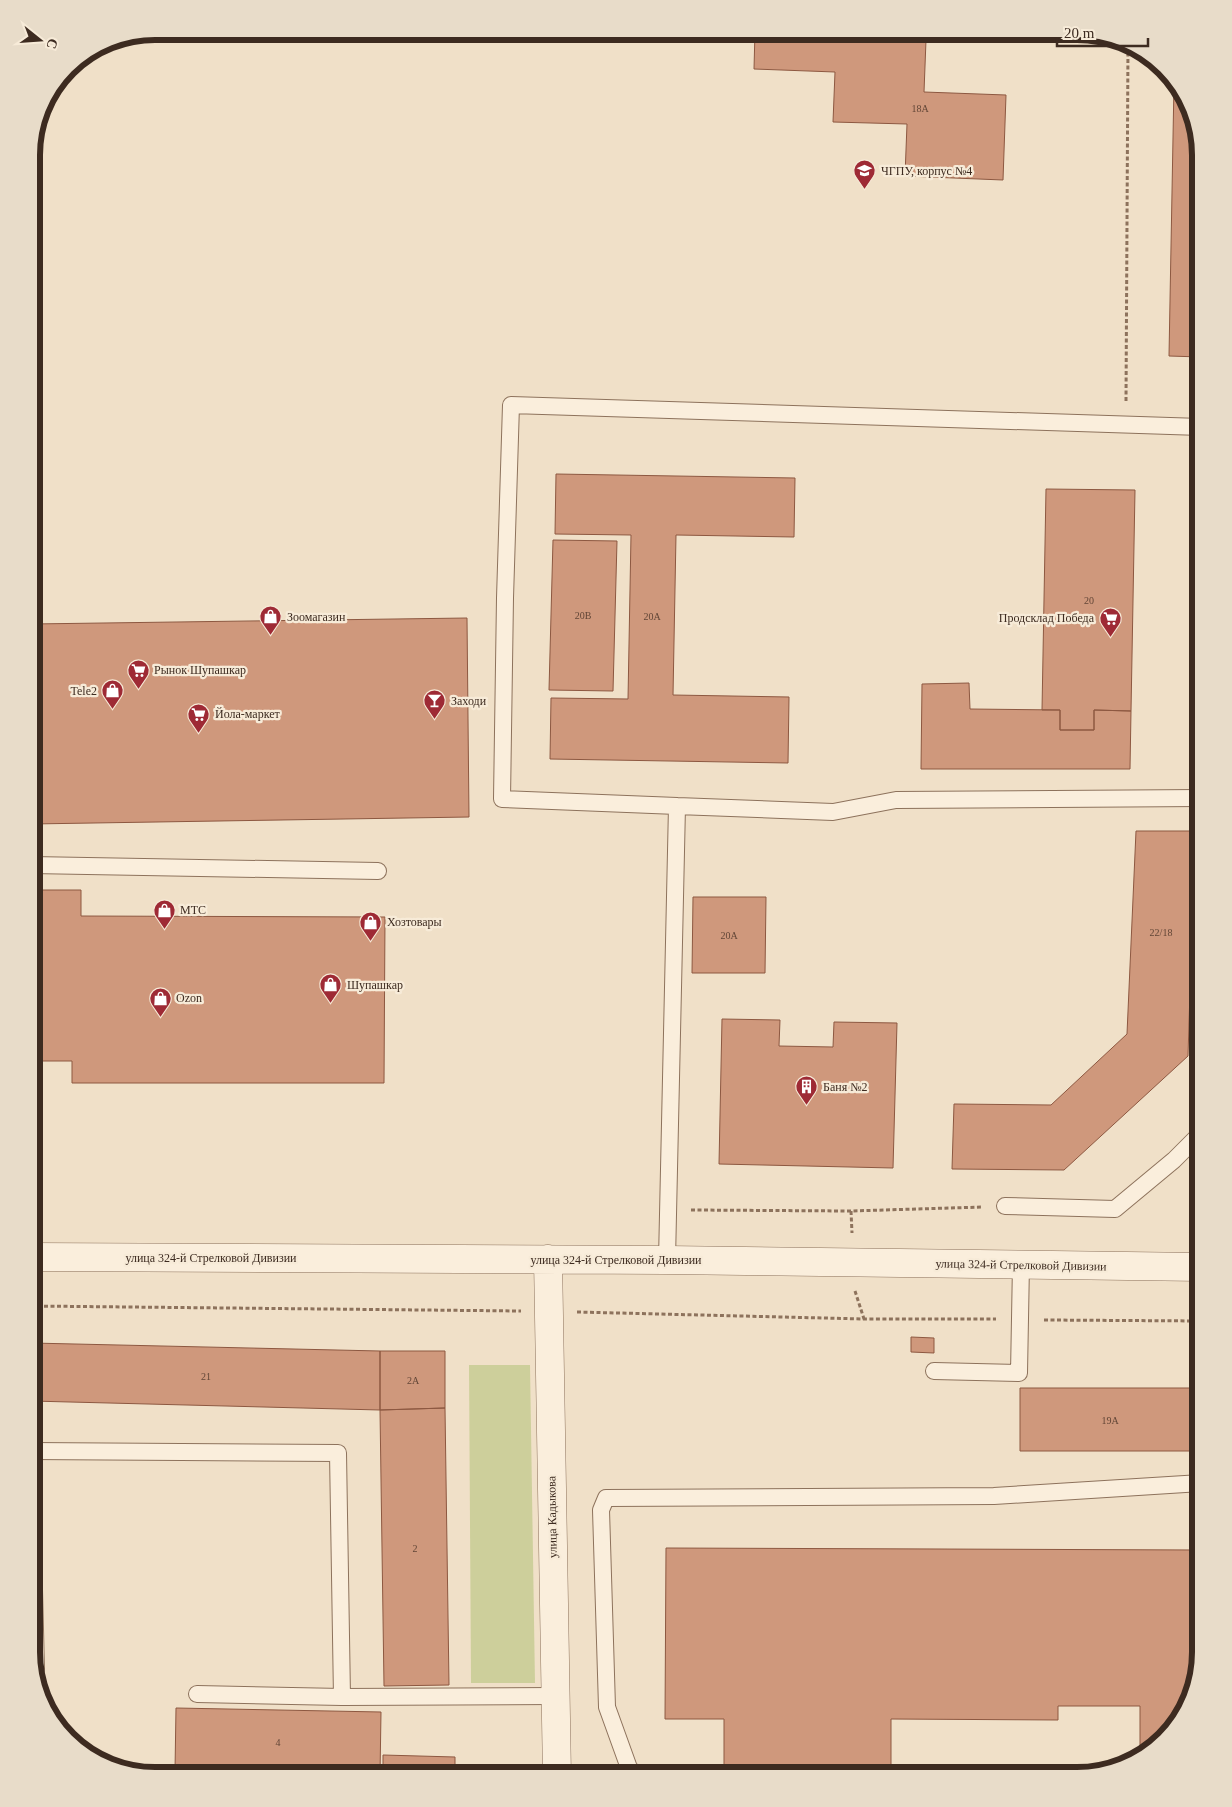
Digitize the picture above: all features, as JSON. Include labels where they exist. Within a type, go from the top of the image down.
[{"type":"street","name":"улица 324-й Стрелковой Дивизии","points":[[40,1257],[667,1260],[1192,1267]]},
{"type":"street","name":"улица Кадыкова","points":[[548,1259],[557,1767]]},
{"type":"lane","points":[[1192,428],[510,405],[504,608],[502,799],[833,812],[896,800],[1192,798]]},
{"type":"lane","points":[[667,1260],[677,806]]},
{"type":"lane","points":[[40,865],[378,871]]},
{"type":"lane","points":[[1005,1206],[1115,1209],[1174,1160],[1192,1142]]},
{"type":"lane","points":[[934,1371],[1019,1373],[1021,1264]]},
{"type":"lane","points":[[40,1451],[338,1453],[342,1697]]},
{"type":"lane","points":[[629,1767],[607,1707],[601,1510],[606,1498],[994,1496],[1192,1484]]},
{"type":"lane","points":[[197,1694],[342,1697],[555,1696]]},
{"type":"path","points":[[1126,425],[1128,52]]},
{"type":"path","points":[[668,1210],[851,1211],[1005,1206]]},
{"type":"path","points":[[851,1211],[852,1236]]},
{"type":"path","points":[[854,1288],[864,1319]]},
{"type":"path","points":[[40,1306],[549,1311],[864,1319],[1192,1321]]},
{"type":"green space","points":[[469,1365],[530,1365],[535,1683],[471,1683]]},
{"type":"building","points":[[755,40],[926,40],[924,92],[1006,95],[1003,180],[905,176],[907,124],[833,122],[835,72],[754,69]]},
{"type":"building","points":[[1174,93],[1183,111],[1191,140],[1192,357],[1169,356]]},
{"type":"building","points":[[556,474],[795,478],[794,537],[676,535],[673,695],[789,697],[788,763],[550,759],[551,698],[628,699],[631,535],[555,534]]},
{"type":"building","points":[[1046,489],[1135,490],[1131,711],[1094,710],[1094,730],[1060,730],[1060,710],[1042,710]]},
{"type":"building","points":[[553,540],[617,541],[613,691],[549,690]]},
{"type":"building","points":[[467,618],[469,817],[40,824],[40,624]]},
{"type":"building","points":[[969,683],[970,709],[1060,710],[1060,730],[1094,730],[1094,710],[1131,711],[1130,769],[921,769],[922,684]]},
{"type":"building","points":[[1136,831],[1192,831],[1192,927],[1188,1056],[1064,1170],[952,1169],[954,1104],[1051,1105],[1127,1034]]},
{"type":"building","points":[[40,890],[81,890],[81,916],[385,917],[384,1083],[72,1083],[72,1061],[40,1061]]},
{"type":"building","points":[[693,897],[766,897],[765,973],[692,973]]},
{"type":"building","name":"Баня №2","points":[[722,1019],[780,1020],[779,1046],[833,1047],[834,1022],[897,1023],[893,1168],[719,1164]]},
{"type":"building","points":[[911,1337],[934,1338],[934,1353],[911,1352]]},
{"type":"building","points":[[40,1343],[380,1351],[380,1410],[40,1401]]},
{"type":"building","points":[[380,1351],[445,1351],[445,1408],[380,1410]]},
{"type":"building","points":[[1020,1388],[1192,1388],[1192,1451],[1020,1451]]},
{"type":"building","points":[[445,1408],[449,1685],[384,1686],[380,1410]]},
{"type":"building","points":[[666,1548],[1192,1550],[1192,1652],[1188,1682],[1177,1709],[1168,1722],[1140,1748],[1140,1706],[1058,1706],[1058,1720],[891,1719],[891,1767],[724,1767],[724,1719],[665,1719]]},
{"type":"building","points":[[176,1708],[381,1712],[380,1767],[175,1767]]},
{"type":"building","points":[[383,1755],[455,1757],[455,1767],[383,1767]]},
{"type":"place","name":"ЧГПУ, корпус №4","points":[[865,190]]},
{"type":"place","name":"Зоомагазин","points":[[271,636]]},
{"type":"place","name":"Продсклад Победа","points":[[1110,637]]},
{"type":"place","name":"Рынок Шупашкар","points":[[138,689]]},
{"type":"place","name":"Tele2","points":[[113,710]]},
{"type":"place","name":"Заходи","points":[[435,720]]},
{"type":"place","name":"Йола-маркет","points":[[199,733]]},
{"type":"place","name":"МТС","points":[[164,929]]},
{"type":"place","name":"Хозтовары","points":[[371,941]]},
{"type":"place","name":"Шупашкар","points":[[331,1004]]},
{"type":"place","name":"Ozon","points":[[160,1017]]},
{"type":"place","name":"Баня №2","points":[[807,1106]]}]
